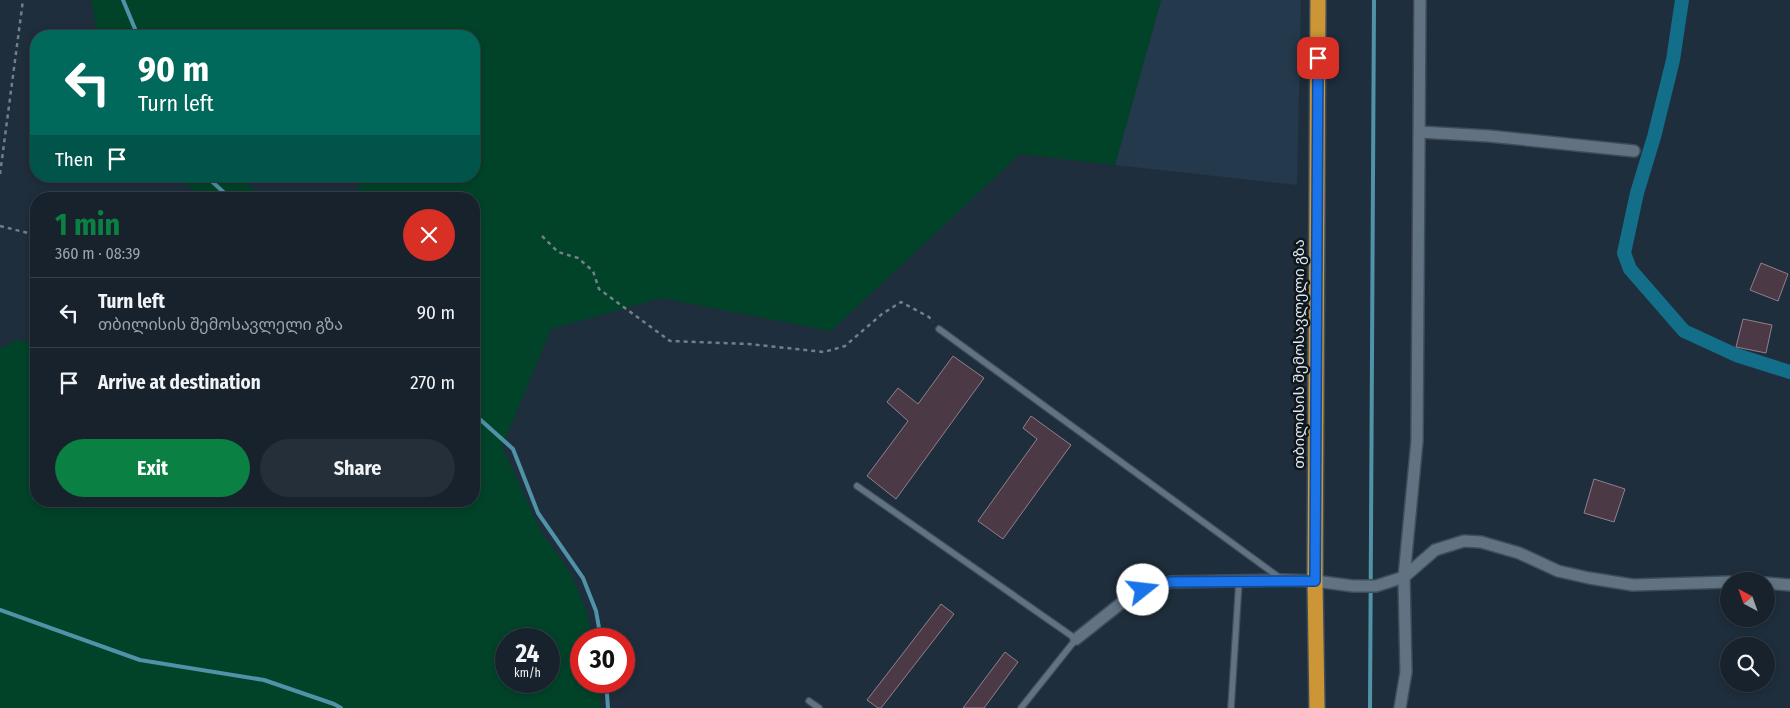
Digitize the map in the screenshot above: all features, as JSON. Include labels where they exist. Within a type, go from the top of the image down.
[{"type":"highway","name":"თბილისის შემოსავლელი გზა","points":[[1316,708],[1318,0]]},
{"type":"street","points":[[1400,708],[1406,672],[1404,576],[1417,440],[1420,0]]},
{"type":"street","points":[[1420,132],[1490,136],[1634,152]]},
{"type":"street","points":[[1076,639],[1120,604],[1143,590],[1171,582],[1283,580],[1376,586],[1404,576],[1435,550],[1464,541],[1482,542],[1519,553],[1558,571],[1633,585],[1720,582]]},
{"type":"street","points":[[1775,584],[1790,585]]},
{"type":"lane","points":[[939,329],[1283,580]]},
{"type":"lane","points":[[857,486],[1076,639],[1021,708]]},
{"type":"lane","points":[[1231,708],[1239,581]]},
{"type":"lane","points":[[809,701],[818,708]]},
{"type":"path","points":[[0,174],[23,0]]},
{"type":"path","points":[[0,226],[30,234]]},
{"type":"path","points":[[542,236],[558,252],[578,258],[593,271],[599,289],[670,341],[749,344],[824,352],[845,346],[882,314],[902,302],[929,316],[939,329]]},
{"type":"shaded area","points":[[1161,0],[1301,0],[1297,185],[1115,165]]},
{"type":"green space","points":[[91,0],[1161,0],[1115,165],[1020,154],[831,331],[661,298],[551,329],[502,447],[543,535],[569,570],[587,612],[590,628],[570,628],[570,693],[601,693],[601,708],[0,708],[0,349],[17,340],[30,343],[30,507],[480,507],[480,192],[358,192],[360,182],[480,182],[480,30],[97,30]]},
{"type":"green space","points":[[183,182],[245,182],[257,192],[195,192]]},
{"type":"building","points":[[1761,263],[1788,274],[1778,301],[1750,290]]},
{"type":"building","points":[[1743,319],[1772,325],[1766,353],[1736,347]]},
{"type":"building","points":[[953,356],[984,378],[896,499],[867,476],[908,421],[887,402],[898,388],[918,404]]},
{"type":"building","points":[[1031,416],[1071,445],[1003,539],[978,521],[1037,439],[1023,428]]},
{"type":"building","points":[[1594,479],[1625,489],[1614,522],[1584,513]]},
{"type":"building","points":[[941,604],[954,614],[881,708],[878,708],[867,700]]},
{"type":"building","points":[[1005,652],[1018,662],[984,708],[963,708]]},
{"type":"waterway","points":[[123,0],[136,30]]},
{"type":"waterway","points":[[1370,708],[1374,0]]},
{"type":"waterway","points":[[1682,0],[1673,60],[1654,137],[1637,193],[1624,253],[1630,269],[1684,331],[1736,355],[1790,372]]},
{"type":"waterway","points":[[213,182],[223,192]]},
{"type":"waterway","points":[[480,419],[513,449],[538,513],[583,578],[596,611],[599,628]]},
{"type":"waterway","points":[[0,610],[140,660],[264,680],[341,708]]},
{"type":"waterway","points":[[607,693],[608,708]]},
{"type":"route","points":[[1143,590],[1171,582],[1315,581],[1318,58]]}]
